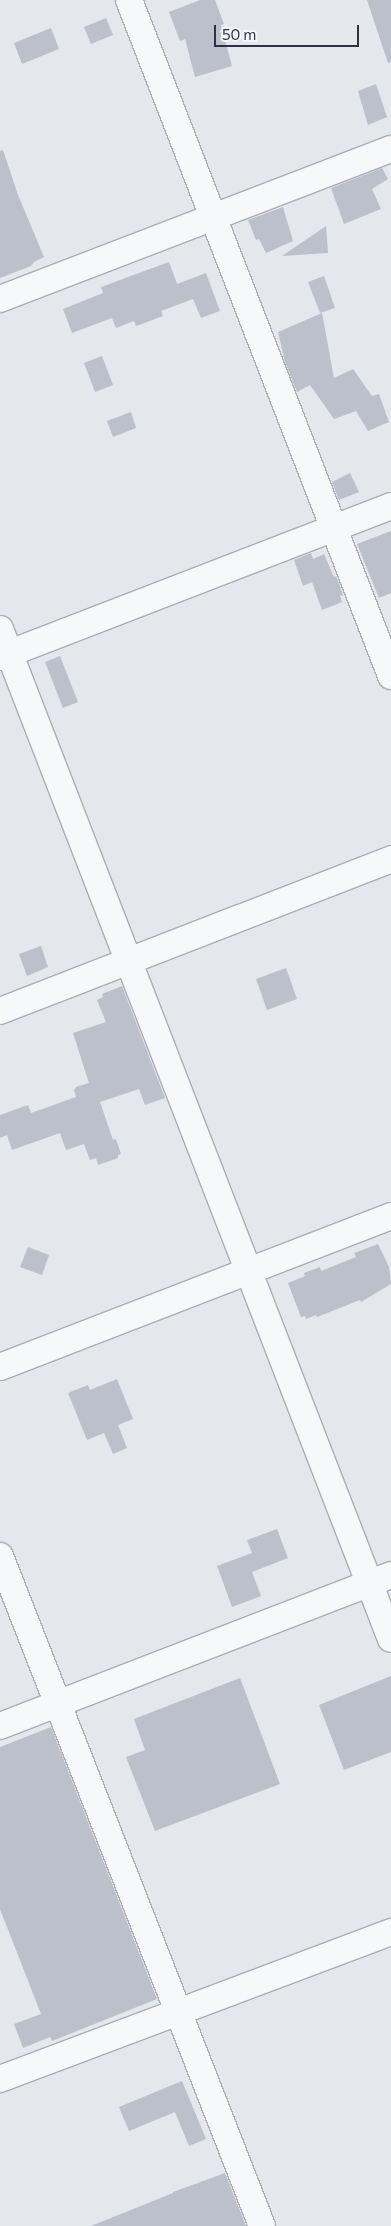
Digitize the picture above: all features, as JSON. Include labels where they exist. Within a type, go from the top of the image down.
[{"type":"street","points":[[129,0],[391,676]]},
{"type":"street","points":[[0,299],[391,149]]},
{"type":"street","points":[[5,655],[391,506]]},
{"type":"street","points":[[0,629],[5,655],[129,961],[249,1271],[380,1579],[391,1639]]},
{"type":"street","points":[[0,1011],[391,860]]},
{"type":"street","points":[[0,1367],[391,1216]]},
{"type":"street","points":[[0,1556],[262,2226]]},
{"type":"street","points":[[0,1726],[380,1579]]},
{"type":"street","points":[[0,2080],[391,1932]]},
{"type":"building","points":[[200,0],[215,0],[224,24],[221,25],[232,66],[195,77],[185,39],[180,41],[169,12]]},
{"type":"building","points":[[367,0],[391,0],[391,62],[388,63]]},
{"type":"building","points":[[106,18],[113,35],[91,44],[84,27]]},
{"type":"building","points":[[51,28],[59,49],[22,64],[14,43]]},
{"type":"building","points":[[376,84],[387,117],[368,125],[358,91]]},
{"type":"building","points":[[3,150],[18,195],[44,257],[34,262],[31,266],[0,278],[0,151]]},
{"type":"building","points":[[382,168],[388,179],[372,189],[381,209],[344,224],[331,188]]},
{"type":"building","points":[[283,207],[293,241],[266,253],[259,239],[256,240],[248,220]]},
{"type":"building","points":[[326,226],[328,253],[282,256]]},
{"type":"building","points":[[169,262],[177,284],[206,273],[220,311],[201,318],[193,299],[161,311],[163,316],[136,326],[134,321],[116,328],[112,318],[72,333],[63,309],[103,293],[101,287]]},
{"type":"building","points":[[324,276],[335,308],[320,313],[308,282]]},
{"type":"building","points":[[322,313],[334,378],[353,369],[372,396],[379,394],[389,422],[368,431],[356,411],[334,419],[310,385],[297,392],[285,362],[278,332]]},
{"type":"building","points":[[102,356],[113,385],[95,392],[84,363]]},
{"type":"building","points":[[131,412],[136,428],[113,437],[107,421]]},
{"type":"building","points":[[350,473],[359,492],[339,500],[332,482]]},
{"type":"building","points":[[391,531],[391,593],[379,598],[357,544]]},
{"type":"building","points":[[311,553],[313,559],[324,554],[334,577],[336,576],[343,595],[340,596],[342,602],[322,610],[312,582],[303,586],[294,560]]},
{"type":"building","points":[[60,656],[78,702],[63,708],[45,662]]},
{"type":"building","points":[[41,946],[48,967],[27,976],[19,954]]},
{"type":"building","points":[[286,968],[297,999],[267,1010],[256,979]]},
{"type":"building","points":[[122,986],[165,1098],[145,1105],[139,1089],[100,1102],[113,1140],[116,1139],[121,1154],[118,1155],[118,1158],[98,1165],[96,1158],[90,1160],[84,1144],[66,1150],[60,1133],[12,1150],[7,1135],[0,1138],[0,1115],[28,1105],[31,1113],[76,1097],[74,1090],[76,1087],[89,1083],[73,1033],[106,1022],[97,1000],[103,997],[102,994]]},
{"type":"building","points":[[378,1244],[389,1267],[391,1284],[361,1302],[360,1300],[317,1317],[316,1315],[306,1319],[305,1316],[301,1317],[288,1283],[305,1276],[304,1273],[320,1267],[321,1271],[356,1257],[354,1253]]},
{"type":"building","points":[[28,1247],[49,1255],[42,1275],[20,1267]]},
{"type":"building","points":[[117,1379],[133,1419],[118,1425],[127,1448],[113,1454],[104,1433],[87,1440],[68,1393],[88,1385],[90,1390]]},
{"type":"building","points":[[277,1529],[288,1558],[252,1572],[261,1596],[232,1607],[217,1566],[252,1553],[247,1540]]},
{"type":"building","points":[[391,1676],[391,1752],[344,1770],[319,1705]]},
{"type":"building","points":[[240,1678],[280,1784],[155,1831],[126,1757],[145,1750],[134,1719]]},
{"type":"building","points":[[51,1727],[157,1999],[52,2041],[50,2037],[23,2048],[14,2024],[41,2014],[0,1909],[0,1747]]},
{"type":"building","points":[[182,2081],[206,2139],[189,2146],[175,2112],[129,2131],[119,2107]]},
{"type":"building","points":[[225,2173],[246,2226],[91,2226],[173,2192]]}]
